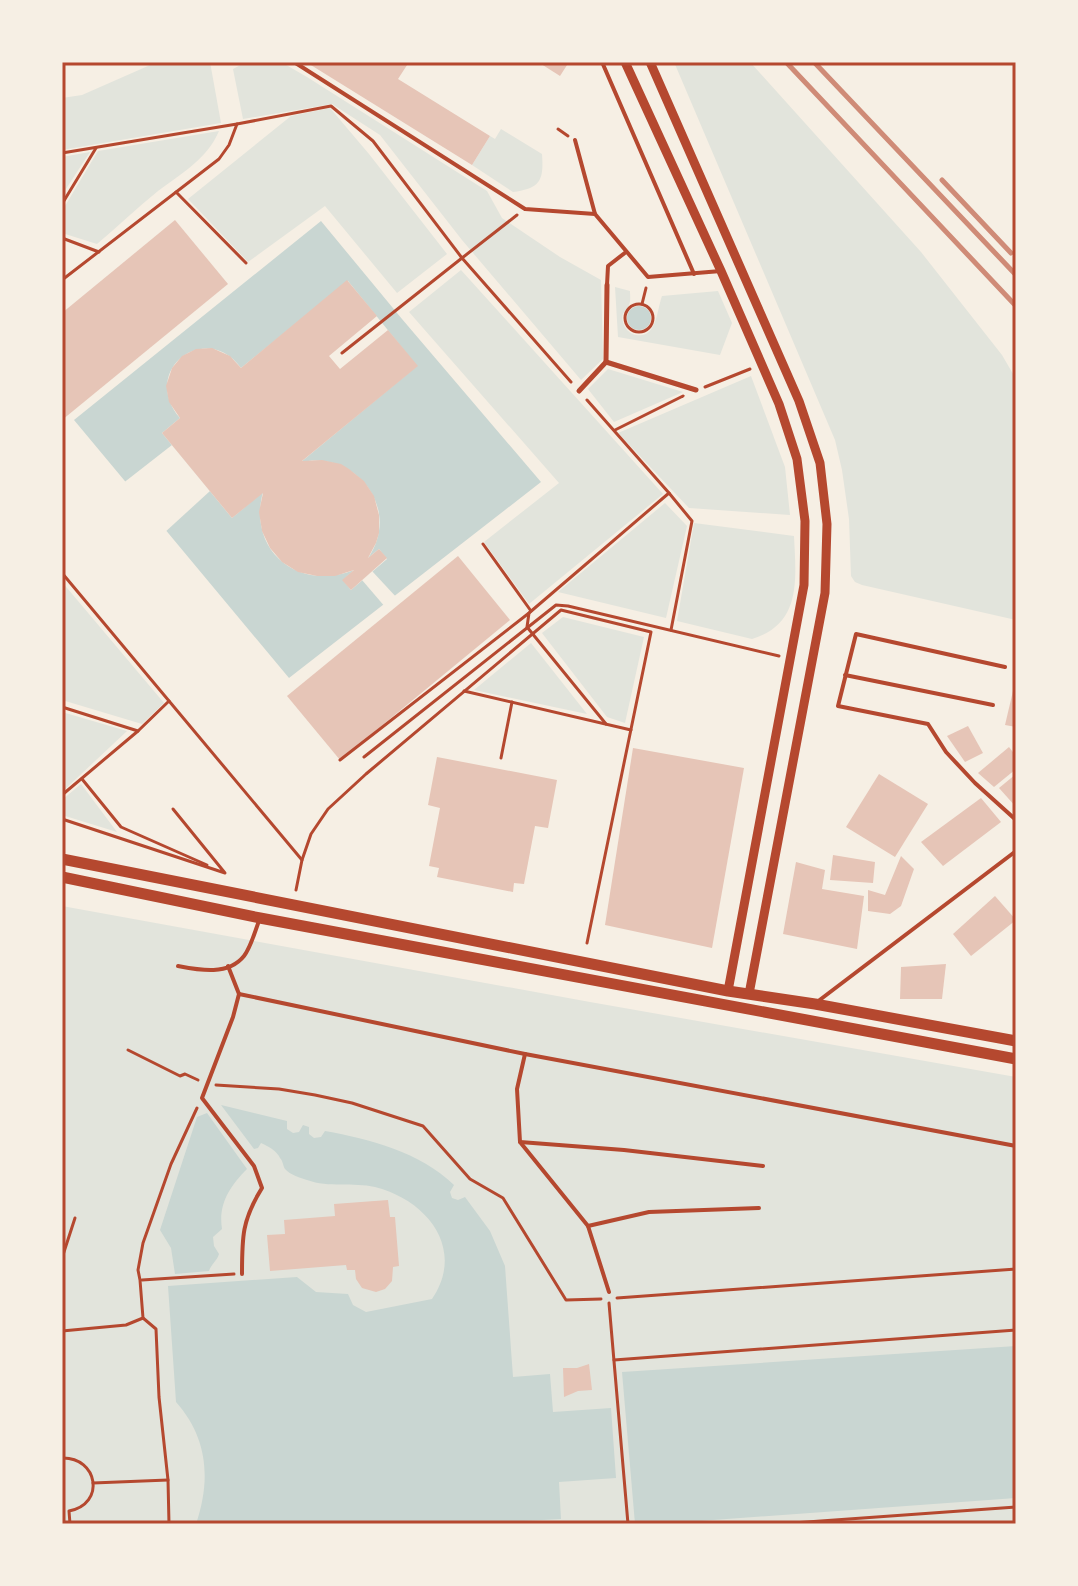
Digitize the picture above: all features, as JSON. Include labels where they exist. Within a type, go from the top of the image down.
[{"type":"main road","points":[[62,859],[728,991],[1016,1041]]},
{"type":"main road","points":[[62,877],[260,918],[1016,1059]]},
{"type":"street","points":[[625,62],[779,404],[797,459],[805,521],[804,585],[728,991]]},
{"type":"street","points":[[650,62],[799,401],[820,463],[827,524],[825,593],[749,994]]},
{"type":"street","points":[[721,271],[741,265]]},
{"type":"street","points":[[579,391],[606,362],[607,285]]},
{"type":"street","points":[[606,362],[696,390]]},
{"type":"lane","points":[[294,62],[525,209],[595,214]]},
{"type":"lane","points":[[602,62],[694,274]]},
{"type":"lane","points":[[575,140],[595,214],[648,277],[721,271]]},
{"type":"lane","points":[[607,285],[608,266],[626,252]]},
{"type":"lane","points":[[1005,667],[856,634],[838,706],[928,724],[946,752],[1016,820]]},
{"type":"lane","points":[[845,675],[993,705]]},
{"type":"lane","points":[[815,1004],[1016,851]]},
{"type":"lane","points":[[178,966],[207,971],[228,966],[245,955],[260,918]]},
{"type":"lane","points":[[228,966],[239,994],[202,1098],[254,1166],[262,1188],[249,1209],[242,1236],[242,1274]]},
{"type":"lane","points":[[239,994],[525,1054],[1016,1146]]},
{"type":"lane","points":[[525,1054],[517,1089],[520,1142],[588,1226],[609,1292]]},
{"type":"lane","points":[[520,1142],[763,1166]]},
{"type":"lane","points":[[588,1226],[649,1212],[759,1208]]},
{"type":"path","points":[[62,153],[331,106],[373,141],[462,258],[692,521],[671,630]]},
{"type":"path","points":[[62,280],[219,159],[229,145],[237,124]]},
{"type":"path","points":[[62,204],[96,148]]},
{"type":"path","points":[[176,192],[246,263]]},
{"type":"path","points":[[342,353],[525,209]]},
{"type":"path","points":[[62,238],[99,252]]},
{"type":"path","points":[[642,304],[648,277]]},
{"type":"path","points":[[642,304],[649,307],[654,321],[644,332],[636,333],[625,323],[625,315],[628,308],[642,304]]},
{"type":"path","points":[[340,760],[530,612],[669,493]]},
{"type":"path","points":[[483,544],[530,612],[527,627]]},
{"type":"path","points":[[62,573],[302,860]]},
{"type":"path","points":[[364,757],[556,605],[790,659]]},
{"type":"path","points":[[293,906],[302,860],[311,834],[328,809],[561,610],[651,632],[587,943]]},
{"type":"path","points":[[527,627],[606,724]]},
{"type":"path","points":[[464,691],[631,730]]},
{"type":"path","points":[[62,795],[169,701]]},
{"type":"path","points":[[501,758],[512,702]]},
{"type":"path","points":[[62,707],[138,731]]},
{"type":"path","points":[[82,779],[121,827],[225,873]]},
{"type":"path","points":[[173,809],[225,873]]},
{"type":"path","points":[[62,819],[225,873]]},
{"type":"path","points":[[128,1050],[180,1076],[185,1074],[207,1084]]},
{"type":"path","points":[[169,1524],[156,1329],[143,1318],[138,1270],[143,1243],[171,1164],[202,1098]]},
{"type":"path","points":[[62,1258],[75,1218]]},
{"type":"path","points":[[140,1280],[242,1274]]},
{"type":"path","points":[[609,1292],[628,1524]]},
{"type":"path","points":[[62,1331],[126,1325],[143,1318]]},
{"type":"path","points":[[614,1360],[1016,1330]]},
{"type":"path","points":[[62,1458],[71,1458],[84,1465],[93,1483],[87,1502],[75,1510],[62,1511]]},
{"type":"path","points":[[93,1483],[168,1480]]},
{"type":"path","points":[[779,1524],[1016,1507]]},
{"type":"path","points":[[69,1511],[70,1524]]},
{"type":"shaded area","points":[[157,62],[210,62],[221,123],[62,150],[62,98],[82,95]]},
{"type":"shaded area","points":[[246,62],[281,62],[307,77],[487,191],[502,218],[601,280],[603,359],[581,380],[462,240],[380,135],[332,104],[243,119],[233,69]]},
{"type":"shaded area","points":[[674,62],[750,62],[921,252],[1002,355],[1016,379],[1016,620],[862,585],[851,576],[849,519],[835,440]]},
{"type":"shaded area","points":[[330,108],[447,254],[397,293],[325,206],[248,262],[188,199],[291,116]]},
{"type":"shaded area","points":[[501,129],[542,154],[541,177],[535,185],[513,192],[472,165],[490,136],[495,139]]},
{"type":"shaded area","points":[[219,131],[208,150],[193,165],[150,197],[97,244],[62,233],[62,211],[98,151]]},
{"type":"shaded area","points":[[90,152],[62,195],[62,157]]},
{"type":"shaded area","points":[[321,221],[541,482],[289,678],[74,420]],"holes":[[[348,281],[417,366],[301,462],[321,461],[339,465],[355,474],[368,487],[376,503],[380,521],[377,539],[368,558],[379,549],[387,559],[351,590],[343,580],[354,570],[334,575],[314,575],[297,571],[282,561],[270,548],[263,532],[260,513],[263,492],[232,518],[162,433],[180,418],[169,400],[167,383],[172,368],[182,357],[196,350],[211,349],[227,354],[241,368]]]},
{"type":"shaded area","points":[[461,270],[663,494],[529,604],[484,542],[559,483],[409,312]]},
{"type":"shaded area","points":[[615,287],[630,291],[630,303],[622,319],[626,328],[636,335],[643,335],[652,328],[662,296],[718,291],[732,323],[720,355],[618,337]]},
{"type":"shaded area","points":[[639,306],[650,313],[651,318],[644,329],[639,330],[628,323],[627,318],[634,307]]},
{"type":"shaded area","points":[[608,369],[683,392],[614,422],[588,389]]},
{"type":"shaded area","points":[[751,376],[785,467],[790,515],[689,508],[618,433]]},
{"type":"shaded area","points":[[665,503],[687,526],[666,618],[558,592]]},
{"type":"shaded area","points":[[694,523],[794,536],[795,584],[788,611],[780,623],[752,639],[677,621]]},
{"type":"shaded area","points":[[62,582],[164,703],[142,724],[62,700]]},
{"type":"shaded area","points":[[563,617],[644,637],[625,723],[607,717],[542,633]]},
{"type":"shaded area","points":[[531,643],[587,714],[474,690]]},
{"type":"shaded area","points":[[62,712],[127,731],[62,792]]},
{"type":"shaded area","points":[[81,784],[117,832],[62,815],[62,800]]},
{"type":"shaded area","points":[[62,906],[1016,1077],[1016,1524],[62,1524]]},
{"type":"shaded area","points":[[221,1105],[287,1121],[287,1129],[293,1133],[299,1132],[303,1125],[309,1127],[309,1134],[314,1138],[321,1137],[325,1131],[394,1149],[426,1164],[454,1185],[450,1192],[452,1198],[458,1200],[465,1197],[490,1231],[505,1266],[513,1377],[550,1374],[553,1412],[611,1408],[616,1478],[559,1482],[561,1519],[524,1521],[524,1524],[196,1524],[204,1491],[204,1460],[195,1430],[176,1402],[168,1286],[297,1277],[316,1292],[348,1294],[353,1305],[366,1312],[432,1299],[445,1262],[443,1245],[436,1229],[411,1203],[375,1187],[324,1184],[293,1175],[285,1169],[279,1155],[272,1149],[261,1143],[254,1149]]},
{"type":"shaded area","points":[[207,1113],[247,1169],[235,1182],[224,1204],[222,1229],[213,1237],[219,1254],[209,1271],[175,1274],[171,1248],[160,1230],[197,1117]]},
{"type":"shaded area","points":[[1016,1346],[1016,1498],[635,1524],[622,1372]]},
{"type":"pier","points":[[172,445],[210,491],[163,534],[122,484]]},
{"type":"pier","points":[[372,571],[398,599],[386,608],[362,580]]},
{"type":"building","points":[[306,62],[409,62],[398,79],[490,136],[472,165]]},
{"type":"building","points":[[538,62],[569,62],[560,76]]},
{"type":"building","points":[[175,220],[228,284],[62,420],[62,313]]},
{"type":"building","points":[[347,280],[377,316],[329,356],[340,369],[388,330],[418,366],[302,461],[322,460],[341,464],[364,481],[374,496],[379,515],[379,533],[368,558],[379,549],[387,558],[351,590],[342,580],[354,570],[335,576],[317,576],[298,572],[282,562],[270,548],[262,531],[259,512],[263,493],[232,518],[162,433],[180,418],[169,402],[166,386],[172,368],[182,356],[196,349],[212,348],[230,356],[241,368]]},
{"type":"building","points":[[458,556],[510,620],[340,760],[287,696]]},
{"type":"building","points":[[1013,691],[1016,692],[1016,727],[1005,725]]},
{"type":"building","points":[[968,726],[983,753],[965,762],[947,736]]},
{"type":"building","points":[[1009,747],[1016,756],[1016,769],[994,787],[978,773]]},
{"type":"building","points":[[633,748],[744,768],[712,948],[605,925]]},
{"type":"building","points":[[437,757],[557,780],[548,828],[535,826],[524,884],[514,883],[513,892],[437,877],[439,868],[429,866],[440,808],[428,805]]},
{"type":"building","points":[[879,774],[928,804],[895,857],[846,827]]},
{"type":"building","points":[[1016,774],[1016,807],[999,788]]},
{"type":"building","points":[[981,798],[1001,822],[943,866],[921,842]]},
{"type":"building","points":[[833,855],[875,862],[873,883],[830,880]]},
{"type":"building","points":[[901,856],[914,869],[901,906],[890,914],[868,911],[868,890],[885,895]]},
{"type":"building","points":[[796,862],[825,870],[822,889],[864,896],[857,949],[783,934]]},
{"type":"building","points":[[995,896],[1016,920],[971,956],[953,934]]},
{"type":"building","points":[[946,964],[942,999],[900,999],[901,967]]},
{"type":"building","points":[[388,1200],[390,1217],[395,1217],[399,1266],[393,1267],[392,1281],[385,1289],[376,1292],[362,1288],[355,1270],[347,1270],[346,1265],[270,1271],[267,1235],[285,1234],[284,1220],[335,1216],[334,1204]]},
{"type":"building","points":[[589,1364],[592,1390],[578,1391],[564,1397],[563,1368]]},
{"type":"railway","points":[[786,62],[1016,306]]},
{"type":"railway","points":[[814,62],[1016,275]]},
{"type":"railway","points":[[942,180],[1011,253]]}]
